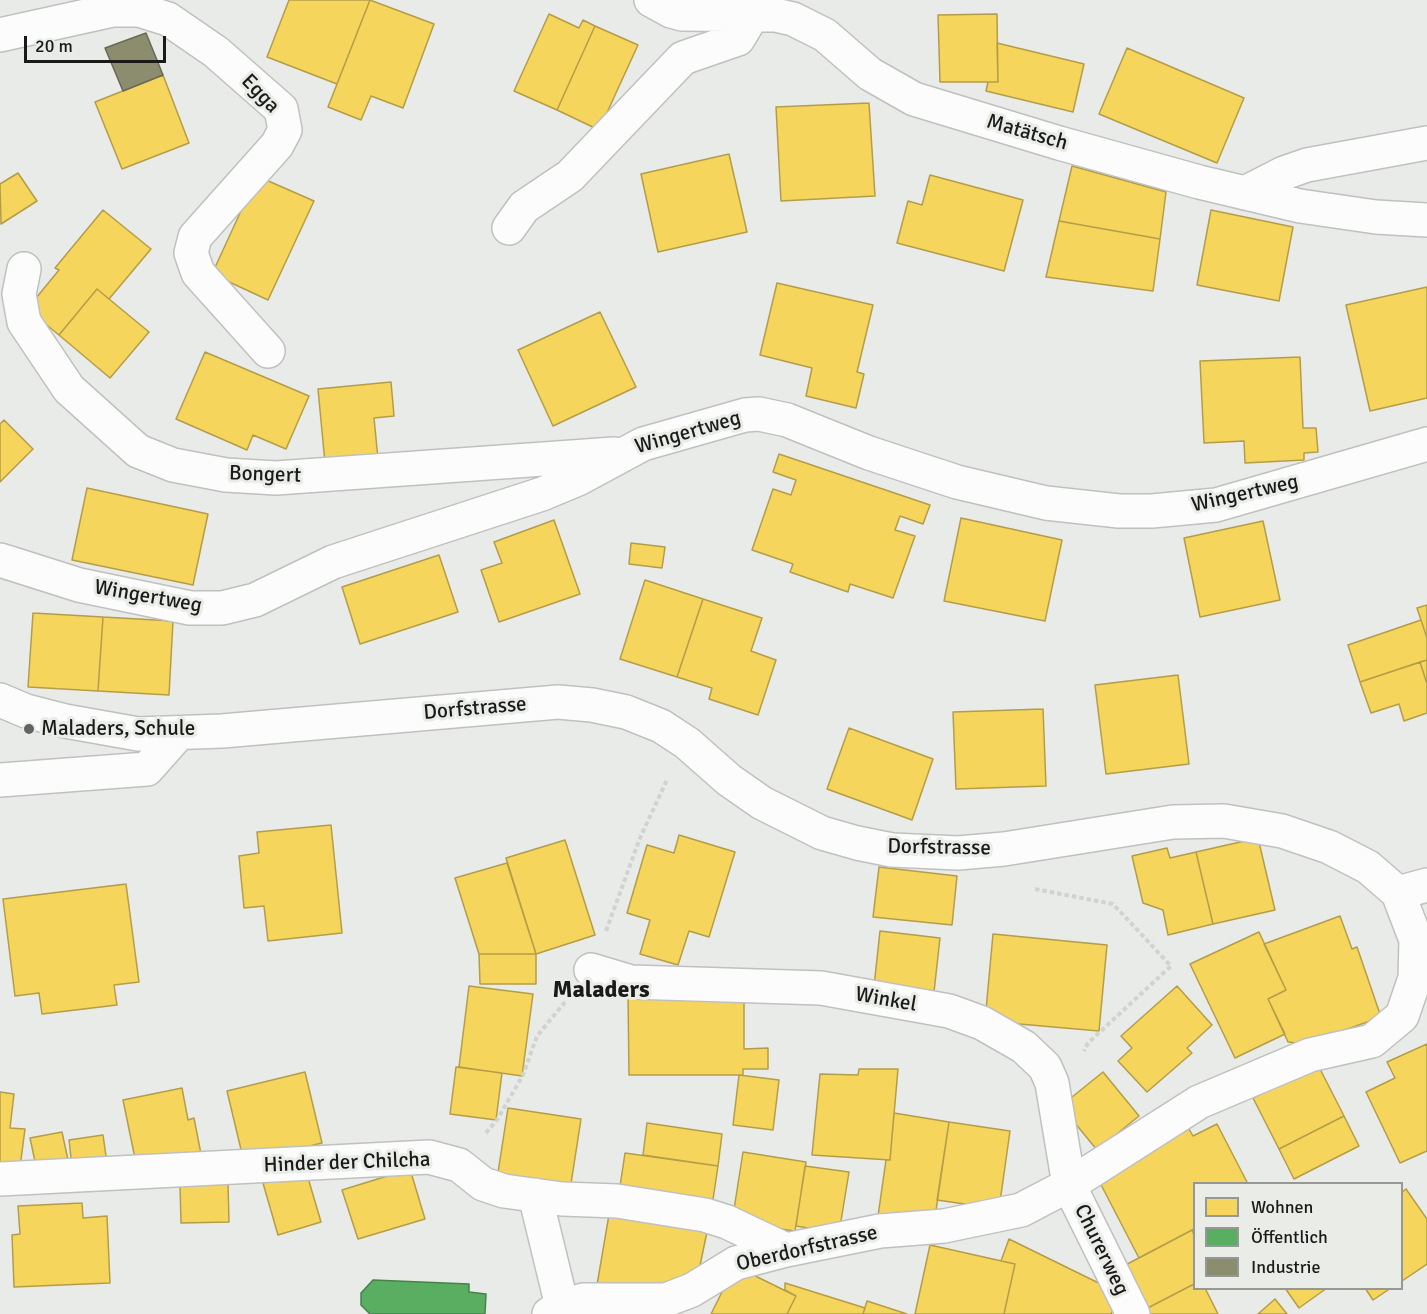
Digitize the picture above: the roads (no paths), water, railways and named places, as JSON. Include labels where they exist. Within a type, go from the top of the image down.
[{"type":"street","name":"Matätsch","points":[[651,0],[682,14],[753,14],[793,19],[816,28],[870,74],[914,99],[1070,146],[1245,193],[1347,213],[1427,220]]},
{"type":"street","name":"Egga","points":[[0,36],[113,9],[139,10],[168,19],[216,52],[281,110],[285,130],[277,145],[195,237],[191,253],[198,273],[268,351]]},
{"type":"street","points":[[509,228],[524,207],[570,176],[683,58],[738,39],[753,14]]},
{"type":"street","points":[[1245,193],[1284,172],[1307,165],[1427,143]]},
{"type":"street","name":"Bongert","points":[[24,269],[19,294],[24,322],[69,389],[138,451],[173,465],[226,475],[276,478],[621,453]]},
{"type":"street","name":"Wingertweg","points":[[0,560],[79,585],[182,607],[222,608],[270,594],[333,562],[542,494],[578,479],[621,453],[725,419],[759,414],[787,420],[889,460],[957,482],[1046,503],[1119,511],[1152,511],[1216,505],[1248,498],[1427,444]]},
{"type":"street","name":"Dorfstrasse","points":[[0,700],[26,711],[99,728],[138,734],[178,734],[558,702],[592,705],[626,712],[661,726],[687,743],[729,780],[762,803],[822,833],[856,843],[892,850],[958,853],[1004,849],[1173,822],[1224,821],[1282,831],[1329,847],[1412,889],[1416,940],[1415,978],[1402,1016],[1372,1041],[1310,1054],[1199,1102],[1069,1185]]},
{"type":"street","points":[[0,780],[147,769],[178,734]]},
{"type":"street","name":"Winkel","points":[[591,970],[630,982],[821,988],[949,1011],[982,1023],[1024,1047],[1044,1067],[1052,1083],[1069,1185]]},
{"type":"street","name":"Hinder der Chilcha","points":[[0,1179],[429,1157],[459,1165],[483,1184],[504,1191],[617,1201],[705,1215],[727,1222],[786,1250]]},
{"type":"street","name":"Oberdorfstrasse","points":[[556,1310],[583,1300],[679,1307],[692,1290],[736,1263],[786,1250],[880,1231],[944,1226],[1021,1210],[1069,1185]]},
{"type":"street","name":"Churerweg","points":[[1069,1185],[1133,1314]]},
{"type":"street","points":[[535,1195],[556,1310]]},
{"type":"place","name":"Maladers, Schule","points":[[29,729]]},
{"type":"district","name":"Maladers","points":[[601,991]]}]
